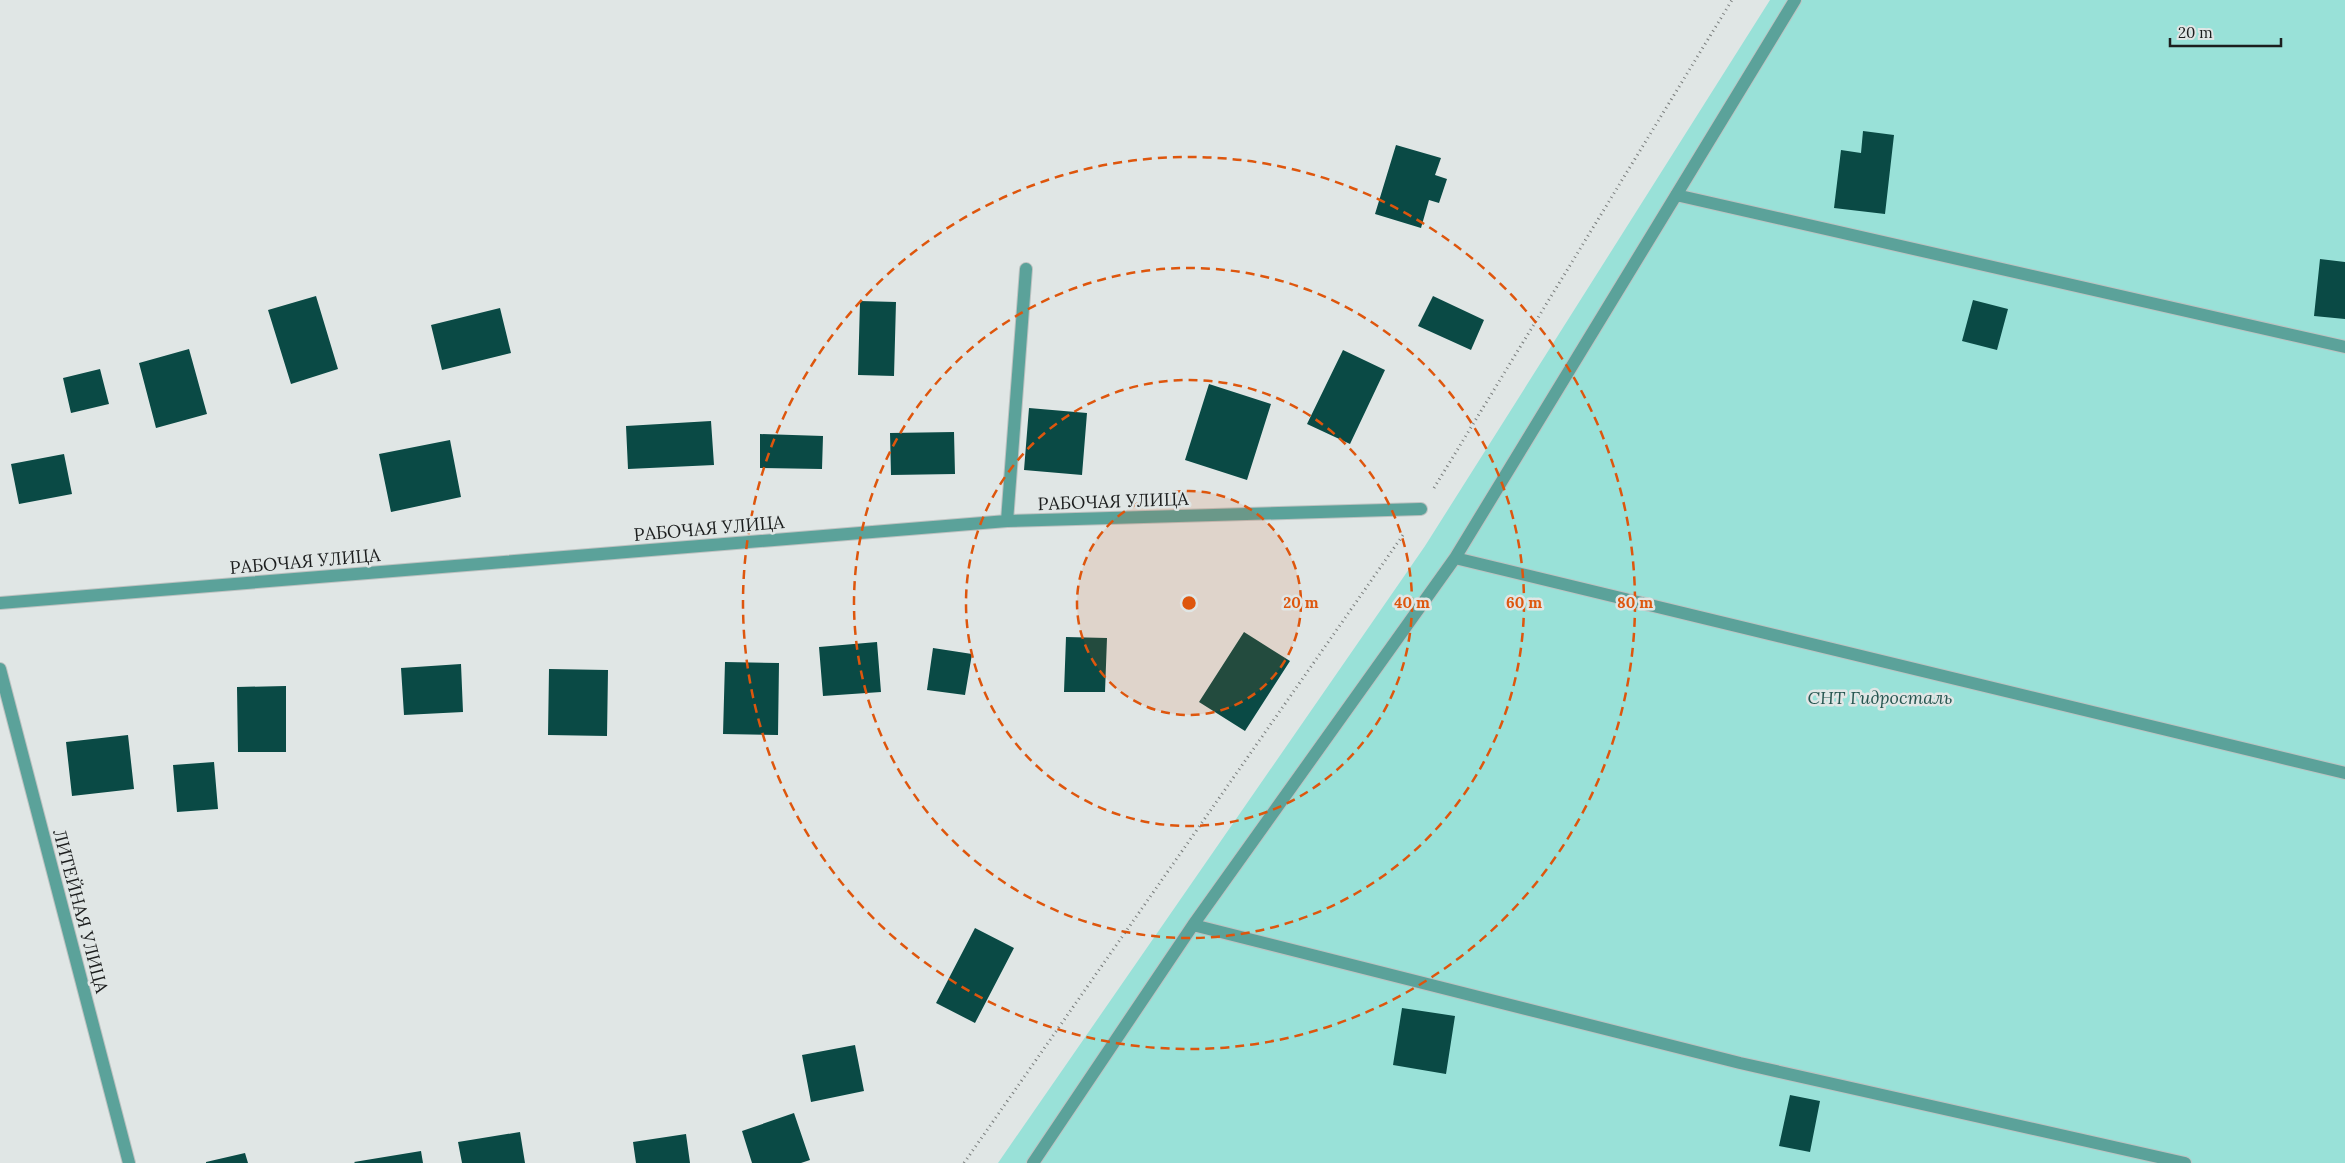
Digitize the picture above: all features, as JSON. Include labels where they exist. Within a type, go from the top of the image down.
[{"type":"street","points":[[1033,1163],[1193,924],[1455,558],[1795,0]]},
{"type":"street","points":[[1676,195],[2345,347]]},
{"type":"street","points":[[1007,521],[1026,269]]},
{"type":"street","name":"РАБОЧАЯ УЛИЦА","points":[[0,603],[1007,521],[1421,508]]},
{"type":"street","points":[[1455,558],[2345,773]]},
{"type":"street","name":"ЛИТЕЙНАЯ УЛИЦА","points":[[0,669],[129,1163]]},
{"type":"street","points":[[1193,924],[1740,1062],[2186,1163]]},
{"type":"path","points":[[964,1163],[1421,508],[1732,0]]},
{"type":"green space","name":"СНТ Гидросталь","points":[[1770,0],[2345,0],[2345,1163],[998,1163],[1425,546]]},
{"type":"building","points":[[1863,131],[1894,135],[1885,214],[1834,208],[1841,150],[1861,153]]},
{"type":"building","points":[[1396,145],[1441,158],[1435,175],[1447,179],[1439,203],[1429,200],[1421,228],[1375,214]]},
{"type":"building","points":[[2320,259],[2345,262],[2345,319],[2314,316]]},
{"type":"building","points":[[316,296],[338,369],[291,384],[268,310]]},
{"type":"building","points":[[1433,296],[1484,320],[1471,350],[1418,326]]},
{"type":"building","points":[[1973,300],[2008,309],[1997,350],[1962,341]]},
{"type":"building","points":[[860,301],[896,302],[894,376],[858,375]]},
{"type":"building","points":[[500,308],[511,353],[442,370],[431,325]]},
{"type":"building","points":[[189,349],[207,414],[156,428],[139,363]]},
{"type":"building","points":[[1343,350],[1385,370],[1350,444],[1307,424]]},
{"type":"building","points":[[100,369],[109,404],[71,413],[63,378]]},
{"type":"building","points":[[1209,384],[1271,404],[1247,480],[1185,460]]},
{"type":"building","points":[[1029,408],[1087,413],[1082,475],[1024,470]]},
{"type":"building","points":[[711,421],[714,465],[628,469],[626,426]]},
{"type":"building","points":[[954,432],[955,474],[891,475],[890,433]]},
{"type":"building","points":[[760,434],[823,436],[822,469],[760,468]]},
{"type":"building","points":[[450,440],[461,497],[391,512],[379,454]]},
{"type":"building","points":[[64,454],[72,494],[19,504],[11,464]]},
{"type":"building","points":[[1244,632],[1290,661],[1245,731],[1199,702]]},
{"type":"building","points":[[1066,637],[1107,638],[1105,692],[1064,692]]},
{"type":"building","points":[[877,642],[881,692],[823,696],[819,647]]},
{"type":"building","points":[[933,648],[972,654],[965,695],[927,690]]},
{"type":"building","points":[[725,662],[779,663],[778,735],[723,734]]},
{"type":"building","points":[[461,664],[463,712],[404,715],[401,668]]},
{"type":"building","points":[[549,669],[608,670],[607,736],[548,735]]},
{"type":"building","points":[[286,686],[286,752],[238,752],[237,687]]},
{"type":"building","points":[[128,735],[134,789],[72,796],[66,742]]},
{"type":"building","points":[[214,762],[218,809],[177,812],[173,765]]},
{"type":"building","points":[[975,928],[1014,948],[975,1023],[936,1003]]},
{"type":"building","points":[[1402,1008],[1455,1016],[1446,1074],[1393,1065]]},
{"type":"building","points":[[855,1045],[864,1091],[811,1102],[802,1055]]},
{"type":"building","points":[[1790,1095],[1820,1101],[1810,1152],[1779,1146]]},
{"type":"building","points":[[794,1113],[810,1160],[801,1163],[752,1163],[742,1131]]},
{"type":"building","points":[[520,1132],[525,1163],[462,1163],[458,1142]]},
{"type":"building","points":[[686,1134],[690,1163],[636,1163],[633,1142]]},
{"type":"building","points":[[421,1151],[423,1163],[354,1162]]},
{"type":"building","points":[[245,1153],[248,1163],[206,1163],[206,1162]]}]
